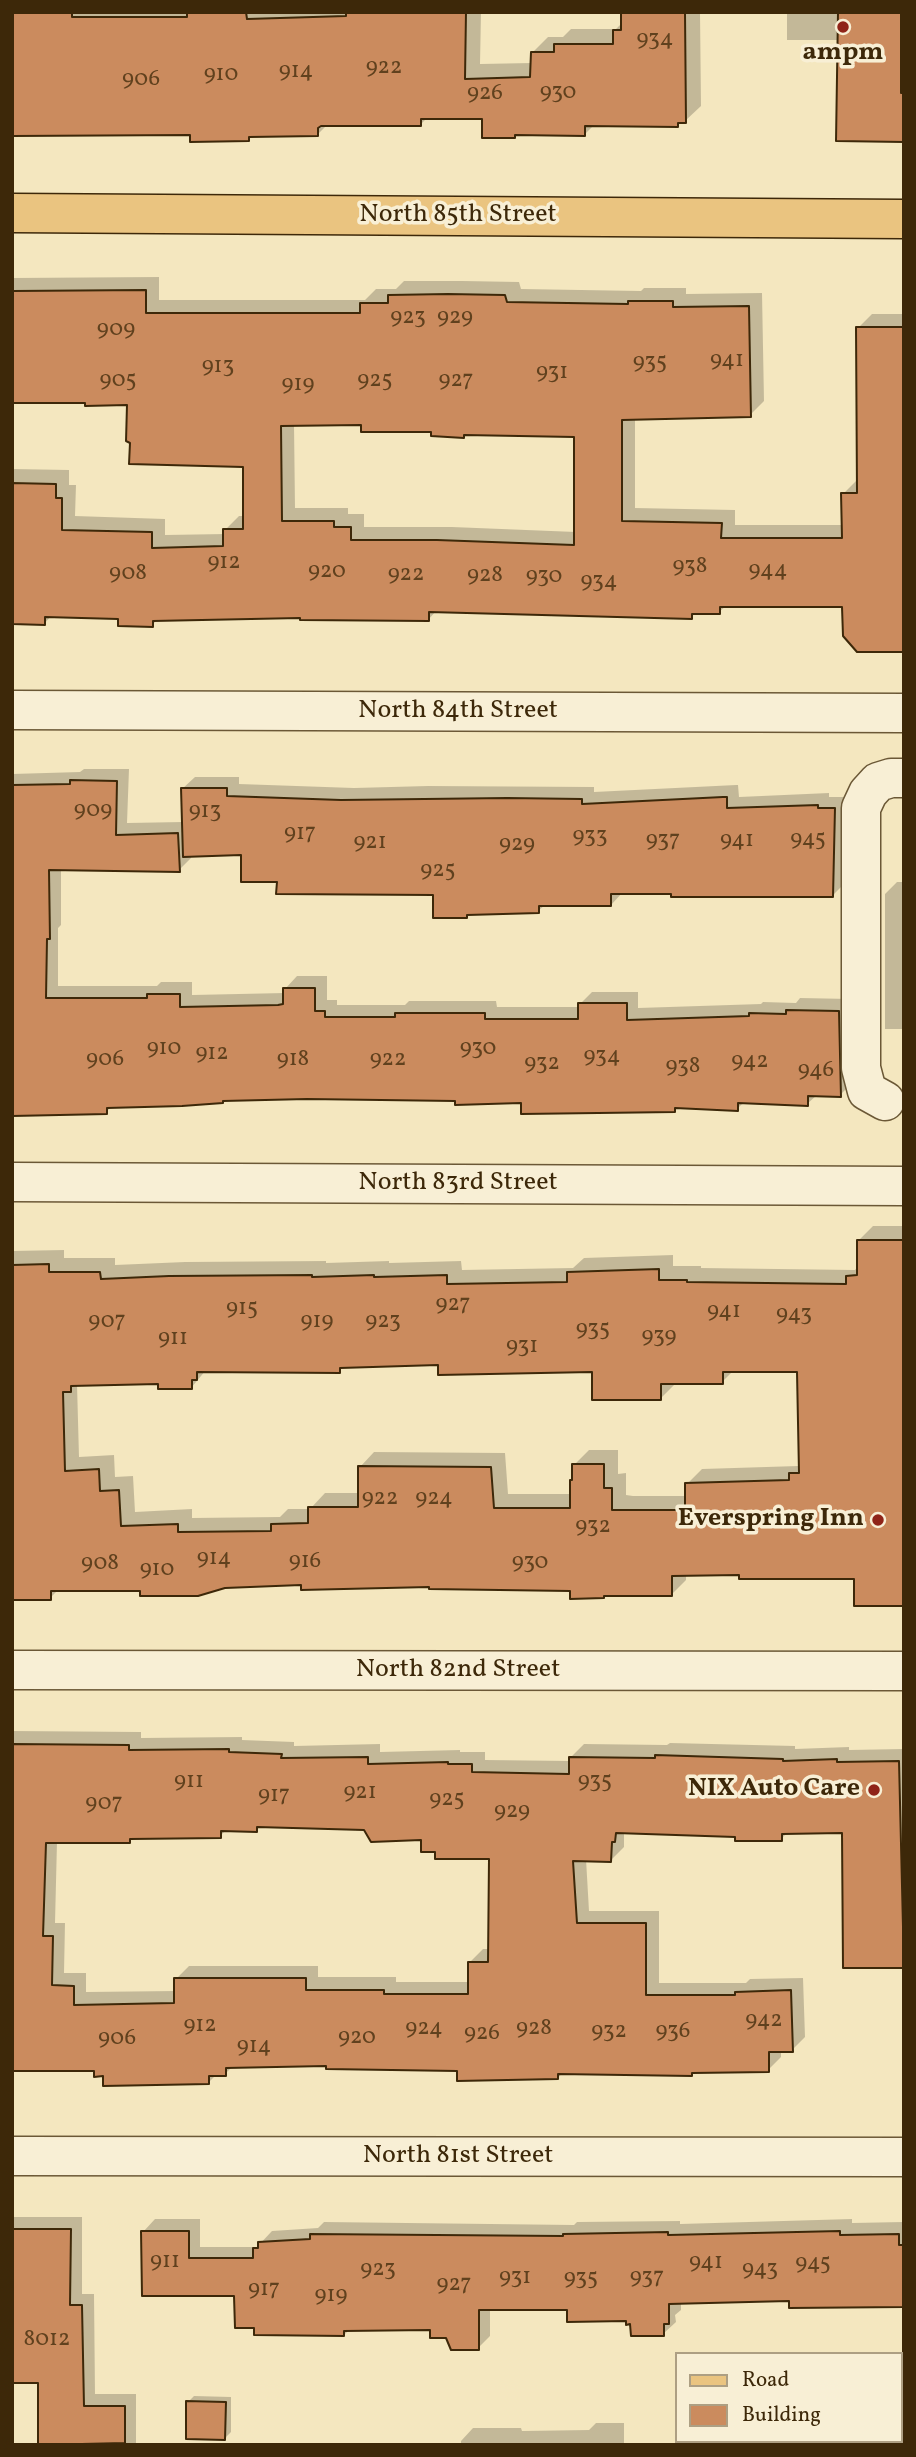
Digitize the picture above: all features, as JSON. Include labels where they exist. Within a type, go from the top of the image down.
[{"type":"main road","name":"North 85th Street","points":[[12,213],[904,219]]},
{"type":"street","name":"North 84th Street","points":[[12,710],[904,713]]},
{"type":"street","points":[[885,1101],[867,1091],[861,1068],[861,808],[868,793],[878,782],[904,778]]},
{"type":"street","name":"North 83rd Street","points":[[12,1182],[904,1186]]},
{"type":"street","name":"North 82nd Street","points":[[12,1670],[904,1671]]},
{"type":"street","name":"North 81st Street","points":[[12,2156],[904,2157]]},
{"type":"building","points":[[12,12],[72,12],[72,17],[187,17],[187,13],[246,12],[247,19],[346,16],[346,12],[466,12],[465,79],[530,77],[531,52],[554,52],[554,44],[613,44],[613,30],[621,30],[621,12],[685,12],[686,123],[678,123],[678,127],[585,126],[585,136],[515,135],[515,138],[482,138],[482,119],[421,119],[421,126],[321,126],[318,128],[318,136],[249,137],[249,141],[190,142],[190,135],[12,136]]},
{"type":"building","points":[[838,12],[901,12],[904,142],[836,141]]},
{"type":"building","points":[[146,290],[146,313],[360,313],[360,303],[388,303],[388,295],[448,294],[505,295],[507,302],[628,304],[628,301],[673,301],[673,307],[749,306],[751,417],[622,420],[622,521],[722,523],[721,538],[842,538],[841,493],[857,493],[856,327],[904,327],[904,652],[857,652],[843,636],[842,607],[720,607],[720,614],[692,614],[692,619],[429,612],[429,621],[300,618],[153,621],[153,627],[118,626],[118,619],[45,617],[45,625],[12,624],[12,483],[56,484],[56,498],[62,498],[62,530],[152,532],[152,548],[223,546],[223,529],[243,529],[243,467],[129,464],[130,443],[126,441],[127,405],[12,403],[12,291]],"holes":[[[361,425],[361,432],[431,432],[431,436],[464,438],[464,435],[574,437],[574,545],[351,540],[351,527],[334,527],[334,521],[282,521],[281,426]]]},
{"type":"building","points":[[70,780],[117,781],[116,835],[178,833],[180,872],[49,870],[50,939],[47,939],[46,998],[147,998],[147,994],[180,994],[180,1007],[278,1005],[283,1004],[283,988],[315,988],[315,1011],[325,1011],[325,1017],[395,1017],[395,1013],[485,1013],[485,1019],[578,1019],[578,1003],[627,1003],[627,1020],[749,1016],[749,1013],[786,1014],[786,1010],[839,1011],[841,1097],[808,1096],[808,1106],[738,1103],[738,1111],[675,1108],[675,1112],[521,1114],[521,1103],[455,1105],[455,1101],[307,1099],[107,1108],[107,1114],[12,1116],[12,785],[70,784]]},
{"type":"building","points":[[181,788],[227,788],[227,796],[341,800],[582,799],[582,804],[727,797],[727,808],[818,805],[818,808],[835,808],[833,897],[671,897],[671,894],[611,894],[611,906],[539,906],[539,913],[433,918],[433,895],[276,894],[277,882],[241,882],[241,855],[183,857]]},
{"type":"building","points":[[857,1240],[904,1240],[904,1606],[854,1606],[854,1579],[739,1579],[739,1575],[672,1576],[672,1596],[570,1599],[570,1591],[429,1587],[301,1590],[301,1585],[225,1588],[198,1596],[140,1596],[140,1591],[51,1591],[51,1600],[12,1600],[12,1265],[49,1264],[49,1272],[100,1272],[101,1279],[169,1276],[447,1275],[447,1284],[567,1282],[567,1272],[659,1269],[659,1280],[687,1282],[846,1284],[846,1276],[857,1275]],"holes":[[[438,1365],[438,1375],[592,1372],[592,1400],[661,1400],[661,1384],[723,1384],[723,1372],[797,1372],[799,1473],[789,1473],[789,1480],[685,1483],[685,1510],[612,1510],[612,1488],[604,1488],[604,1464],[572,1464],[570,1508],[494,1508],[491,1467],[358,1466],[358,1507],[308,1507],[308,1523],[271,1524],[271,1531],[178,1532],[178,1524],[121,1526],[119,1490],[100,1491],[99,1469],[65,1471],[63,1392],[71,1392],[71,1386],[158,1384],[158,1389],[192,1389],[192,1380],[197,1380],[197,1372],[340,1373],[340,1368]]]},
{"type":"building","points":[[12,1744],[129,1745],[129,1750],[229,1749],[229,1752],[282,1754],[281,1758],[368,1757],[368,1764],[448,1762],[472,1764],[472,1772],[569,1774],[569,1757],[655,1758],[655,1755],[783,1761],[899,1761],[904,1968],[843,1968],[842,1833],[782,1834],[782,1841],[735,1841],[735,1837],[616,1833],[615,1842],[612,1842],[611,1862],[573,1861],[577,1923],[646,1923],[646,1995],[735,1995],[735,1992],[791,1990],[793,2052],[769,2052],[769,2072],[692,2073],[692,2076],[558,2074],[558,2079],[457,2081],[457,2071],[326,2069],[326,2066],[226,2068],[226,2076],[209,2076],[209,2084],[103,2086],[103,2076],[94,2077],[94,2071],[12,2071]],"holes":[[[257,1827],[364,1830],[371,1842],[421,1840],[421,1852],[435,1852],[435,1859],[489,1859],[488,1962],[468,1962],[468,1994],[306,1990],[306,1978],[174,1978],[174,2003],[74,2005],[74,1986],[52,1985],[53,1936],[43,1936],[46,1843],[130,1843],[130,1839],[221,1838],[221,1831],[257,1832]]]},
{"type":"building","points":[[12,2229],[71,2229],[70,2305],[82,2305],[84,2406],[125,2406],[125,2443],[38,2445],[38,2383],[12,2383]]},
{"type":"building","points":[[141,2231],[189,2231],[189,2258],[253,2258],[253,2248],[258,2248],[258,2242],[310,2239],[310,2234],[563,2236],[668,2232],[668,2235],[840,2231],[840,2235],[899,2234],[899,2245],[904,2245],[904,2307],[789,2308],[789,2301],[669,2304],[669,2324],[664,2324],[664,2336],[631,2336],[630,2324],[626,2325],[626,2321],[567,2322],[567,2310],[479,2310],[479,2350],[451,2350],[446,2338],[430,2338],[430,2330],[344,2331],[344,2336],[254,2335],[254,2328],[235,2328],[234,2296],[142,2296]]},
{"type":"building","points":[[186,2401],[226,2402],[225,2440],[186,2439]]},
{"type":"place","name":"ampm","points":[[843,27]]},
{"type":"place","name":"Everspring Inn","points":[[878,1520]]},
{"type":"place","name":"NIX Auto Care","points":[[874,1790]]}]
